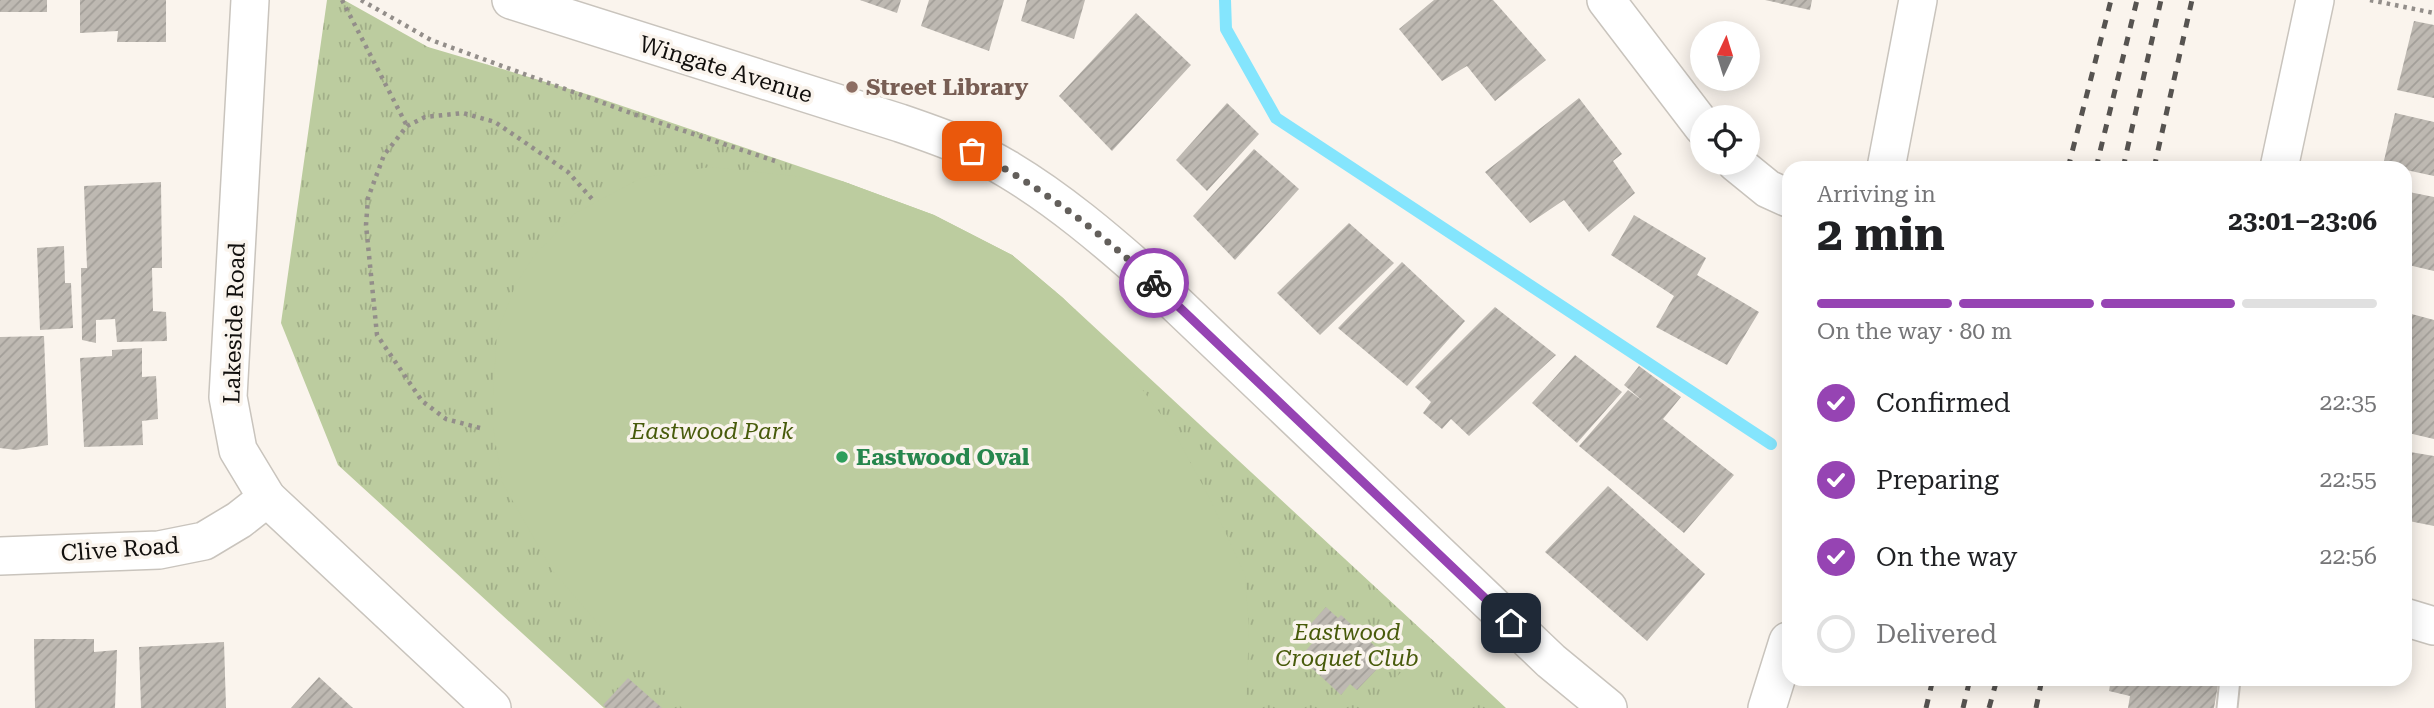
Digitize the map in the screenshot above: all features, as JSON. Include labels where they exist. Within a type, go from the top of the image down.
[{"type":"street","name":"Lakeside Road","points":[[250,0],[228,397],[238,450],[267,498],[492,708]]},
{"type":"street","name":"Wingate Avenue","points":[[511,0],[900,122],[954,142],[1008,169],[1108,242],[1551,661],[1608,708]]},
{"type":"street","points":[[1606,0],[1690,110]]},
{"type":"street","points":[[1887,161],[1917,0]]},
{"type":"street","points":[[2280,161],[2315,0]]},
{"type":"street","points":[[1751,175],[1768,189],[1782,195]]},
{"type":"street","name":"Clive Road","points":[[0,556],[159,550],[204,541],[239,520],[267,498]]},
{"type":"street","points":[[2412,619],[2434,626]]},
{"type":"street","points":[[1767,708],[1782,660]]},
{"type":"lane","points":[[2227,708],[2229,686]]},
{"type":"path","points":[[342,0],[407,126]]},
{"type":"path","points":[[361,0],[431,40],[639,116],[775,161]]},
{"type":"path","points":[[2370,0],[2434,13]]},
{"type":"path","points":[[480,428],[446,419],[422,401],[377,335],[366,225],[368,198],[384,155],[407,126],[425,117],[463,113],[495,122],[568,172],[592,199]]},
{"type":"green space","name":"Eastwood Oval","points":[[327,0],[344,0],[428,47],[593,96],[934,215],[1012,255],[1063,298],[1506,708],[604,708],[338,465],[281,323]]},
{"type":"green space","name":"Eastwood Oval","points":[[710,167],[842,181],[934,215],[1012,255],[1063,298],[1115,353],[1174,432],[1209,497],[1245,575],[1249,627],[1246,708],[682,708],[601,627],[552,570],[502,482],[493,427],[497,332],[516,284],[534,256],[574,214],[641,178]]},
{"type":"green space","points":[[1413,659],[1467,708],[1368,708]]},
{"type":"building","points":[[0,0],[47,0],[47,12],[0,12]]},
{"type":"building","points":[[80,0],[166,0],[166,42],[117,42],[118,31],[80,33]]},
{"type":"building","points":[[860,0],[901,0],[897,13]]},
{"type":"building","points":[[929,0],[1004,0],[989,51],[921,26]]},
{"type":"building","points":[[1027,0],[1085,0],[1074,39],[1021,21]]},
{"type":"building","points":[[1434,0],[1493,0],[1546,60],[1495,101],[1467,66],[1442,81],[1399,29]]},
{"type":"building","points":[[1765,0],[1812,0],[1810,10]]},
{"type":"building","points":[[1136,13],[1191,65],[1112,151],[1059,96]]},
{"type":"building","points":[[2414,21],[2434,25],[2434,98],[2397,90]]},
{"type":"building","points":[[1579,98],[1622,154],[1613,161],[1635,193],[1589,232],[1564,200],[1530,223],[1485,172]]},
{"type":"building","points":[[1227,103],[1259,134],[1207,191],[1176,160]]},
{"type":"building","points":[[2395,113],[2434,122],[2434,176],[2412,171],[2412,161],[2384,161]]},
{"type":"building","points":[[1254,149],[1299,189],[1235,260],[1193,216]]},
{"type":"building","points":[[161,182],[162,268],[152,268],[153,311],[166,312],[167,341],[117,342],[115,319],[96,320],[96,343],[82,340],[81,268],[87,268],[84,186]]},
{"type":"building","points":[[2412,193],[2434,197],[2434,271],[2412,266]]},
{"type":"building","points":[[1634,215],[1706,258],[1697,275],[1759,312],[1727,365],[1656,327],[1674,296],[1611,255]]},
{"type":"building","points":[[1349,223],[1394,263],[1320,335],[1277,293]]},
{"type":"building","points":[[64,246],[65,283],[71,283],[73,328],[40,330],[37,248]]},
{"type":"building","points":[[1402,262],[1465,321],[1407,386],[1338,328]]},
{"type":"building","points":[[1495,307],[1556,355],[1469,436],[1451,419],[1442,429],[1423,413],[1431,402],[1415,387]]},
{"type":"building","points":[[2412,314],[2434,320],[2434,439],[2412,434]]},
{"type":"building","points":[[44,336],[48,445],[16,450],[0,448],[0,337]]},
{"type":"building","points":[[142,348],[142,377],[156,376],[158,419],[142,421],[143,445],[84,447],[80,358],[112,356],[112,350]]},
{"type":"building","points":[[1575,355],[1622,392],[1577,443],[1532,403]]},
{"type":"building","points":[[1639,366],[1681,397],[1663,419],[1734,475],[1684,533],[1579,446],[1628,390],[1643,401],[1624,385]]},
{"type":"building","points":[[2412,452],[2434,456],[2434,526],[2412,522]]},
{"type":"building","points":[[1608,486],[1705,574],[1647,641],[1545,552]]},
{"type":"building","points":[[1326,607],[1338,618],[1341,615],[1379,650],[1370,660],[1378,668],[1357,690],[1350,684],[1341,695],[1300,657],[1317,638],[1307,628]]},
{"type":"building","points":[[34,639],[94,639],[94,652],[117,650],[115,708],[35,708]]},
{"type":"building","points":[[224,642],[226,708],[141,708],[139,647]]},
{"type":"building","points":[[319,677],[353,708],[291,708]]},
{"type":"building","points":[[628,678],[662,708],[606,708],[603,705]]},
{"type":"building","points":[[2110,686],[2218,686],[2214,708],[2128,708],[2130,696],[2109,691]]},
{"type":"waterway","points":[[1225,0],[1226,29],[1276,118],[1771,444]]},
{"type":"railway","points":[[2070,161],[2111,0]]},
{"type":"railway","points":[[2098,161],[2137,0]]},
{"type":"railway","points":[[2125,161],[2161,0]]},
{"type":"railway","points":[[2156,161],[2192,0]]},
{"type":"railway","points":[[1926,708],[1931,686]]},
{"type":"railway","points":[[1963,708],[1968,686]]},
{"type":"railway","points":[[1989,708],[1995,686]]},
{"type":"railway","points":[[2036,708],[2041,686]]},
{"type":"way so far","points":[[972,151],[1008,169],[1055,201],[1108,242],[1154,283]]},
{"type":"place","name":"Street Library","points":[[852,87]]},
{"type":"place","name":"Eastwood Oval","points":[[842,457]]},
{"type":"route","points":[[1154,283],[1511,623]]},
{"type":"park label","name":"Eastwood Park","points":[[712,431]]},
{"type":"park label","name":"Eastwood Croquet Club","points":[[1347,645]]}]
